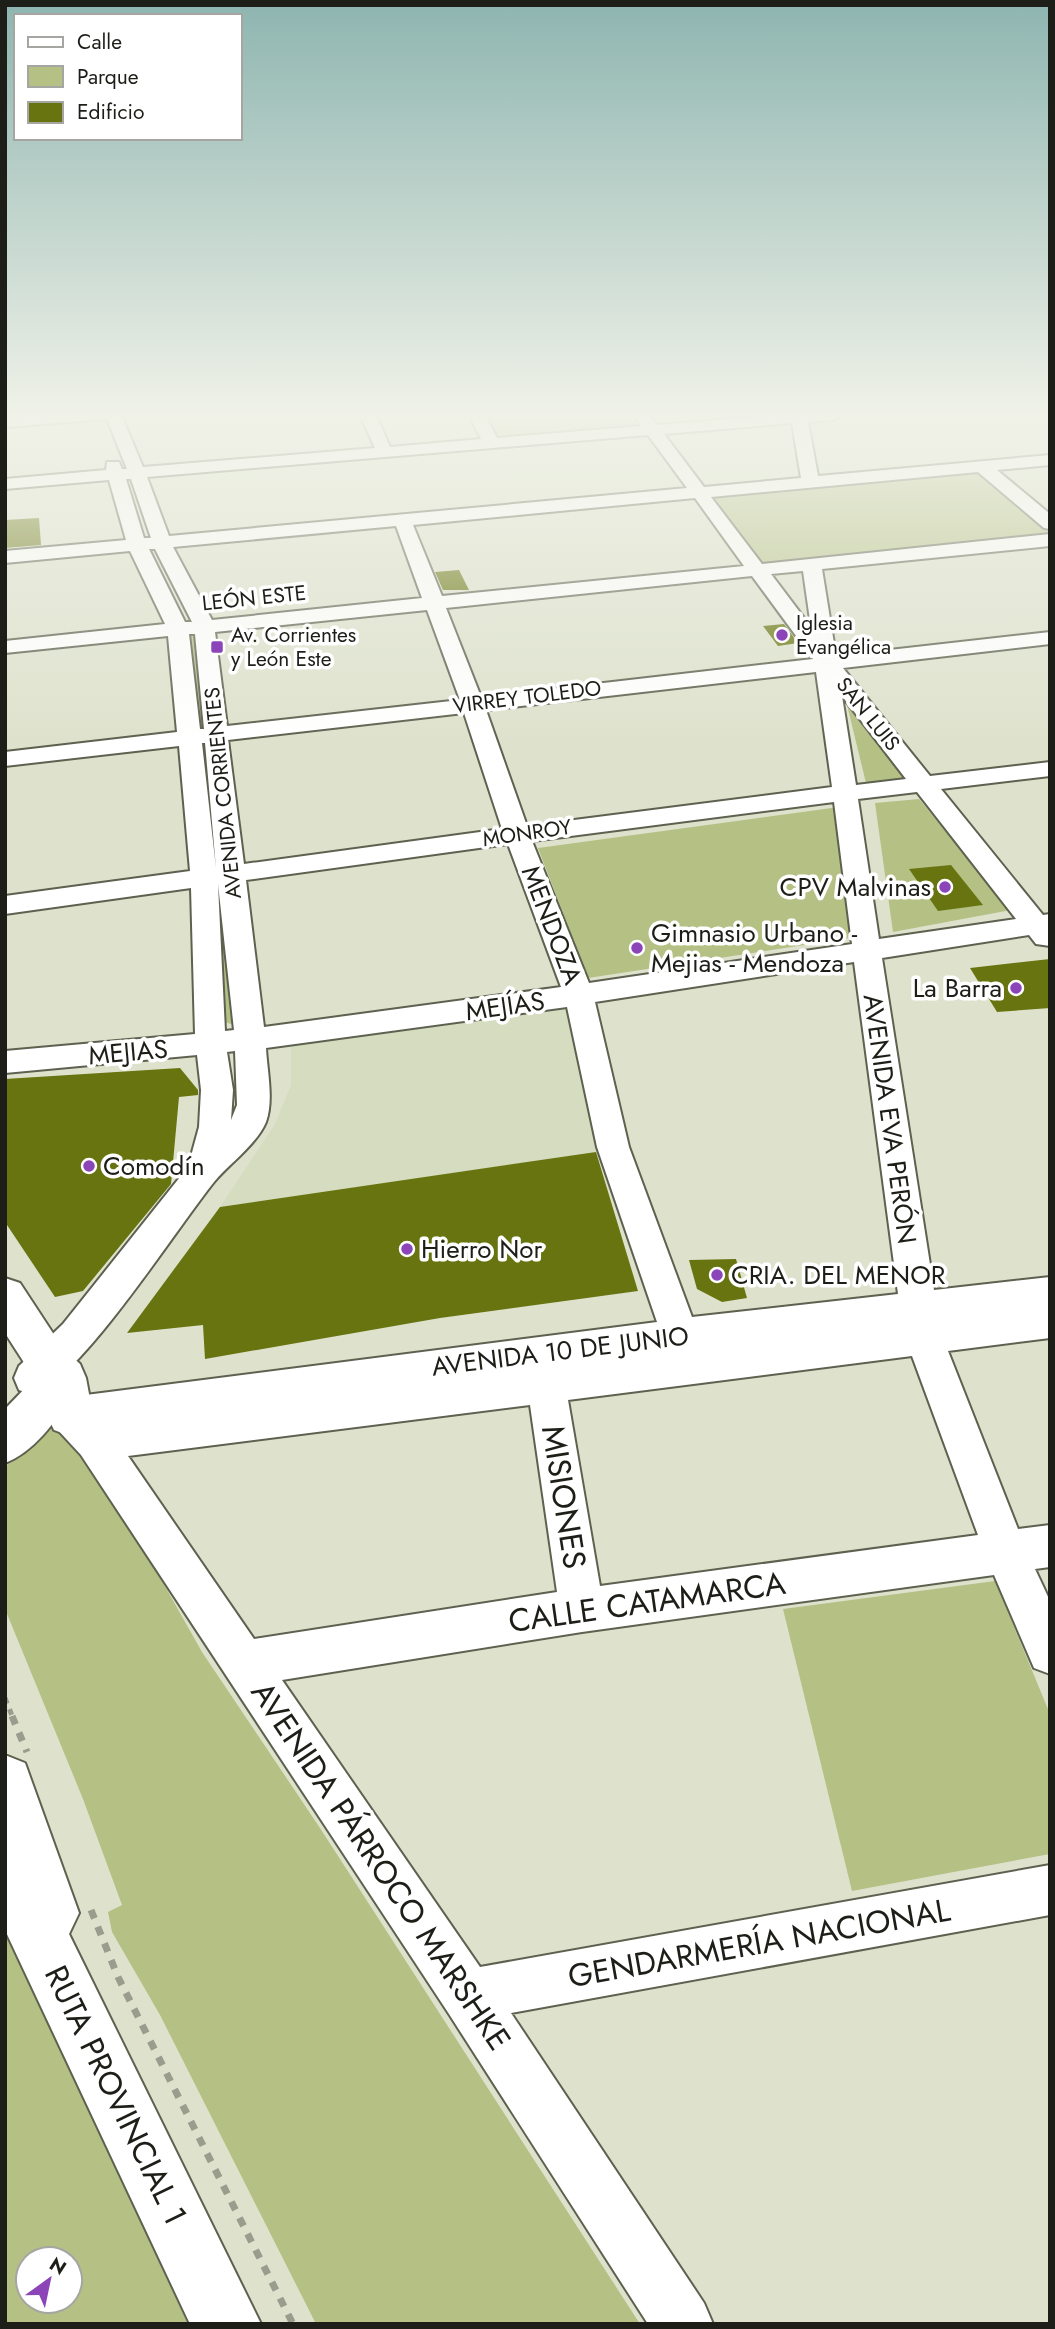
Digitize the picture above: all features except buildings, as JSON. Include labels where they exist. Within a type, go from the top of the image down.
[{"type":"main road","name":"AVENIDA PÁRROCO MARSHKE","points":[[5,1296],[55,1389]]},
{"type":"main road","name":"AVENIDA PÁRROCO MARSHKE","points":[[5,1339],[55,1389]]},
{"type":"main road","points":[[5,1442],[55,1389]]},
{"type":"main road","points":[[18,1772],[97,2054]]},
{"type":"main road","name":"RUTA PROVINCIAL 1","points":[[5,1866],[226,2324]]},
{"type":"street","name":"AVENIDA CORRIENTES","points":[[131,524],[137,545],[178,629],[204,876],[211,1045],[217,1090],[215,1127],[203,1172]]},
{"type":"street","name":"AVENIDA CORRIENTES","points":[[55,1389],[203,1172],[250,1121],[253,1105],[250,1040],[204,625],[162,543],[155,524]]},
{"type":"street","points":[[5,557],[374,524]]},
{"type":"street","name":"MENDOZA","points":[[404,524],[472,704],[517,835],[579,996],[613,1147],[680,1335]]},
{"type":"street","name":"SAN LUIS","points":[[723,524],[827,663],[1045,930]]},
{"type":"street","name":"LEÓN ESTE","points":[[5,647],[1050,540]]},
{"type":"street","name":"AVENIDA EVA PERÓN","points":[[811,564],[847,794],[865,952],[921,1323],[1006,1553],[1050,1652]]},
{"type":"street","name":"VIRREY TOLEDO","points":[[5,759],[1050,638]]},
{"type":"street","name":"MONROY","points":[[5,905],[232,872],[1050,768]]},
{"type":"street","name":"MEJÍAS","points":[[250,1040],[579,996],[865,952],[1045,930]]},
{"type":"street","name":"MEJIAS","points":[[5,1062],[250,1040]]},
{"type":"street","name":"AVENIDA 10 DE JUNIO","points":[[55,1389],[546,1384],[921,1323],[1050,1292]]},
{"type":"street","name":"AVENIDA 10 DE JUNIO","points":[[55,1389],[680,1335],[921,1323],[1050,1322]]},
{"type":"street","name":"MISIONES","points":[[546,1384],[582,1610]]},
{"type":"street","name":"AVENIDA PÁRROCO MARSHKE","points":[[55,1389],[245,1662],[468,1995],[683,2324]]},
{"type":"street","name":"CALLE CATAMARCA","points":[[245,1662],[582,1610],[1050,1546]]},
{"type":"street","name":"GENDARMERÍA NACIONAL","points":[[468,1995],[1050,1890]]},
{"type":"path","points":[[5,1699],[18,1772]]},
{"type":"path","points":[[87,1900],[118,1977],[293,2324]]},
{"type":"shaded area","points":[[566,1006],[597,1152],[220,1207],[275,1124],[291,1085],[291,1045]]},
{"type":"green space","points":[[728,524],[1050,525],[1050,536],[761,565]]},
{"type":"green space","points":[[188,637],[195,637],[204,720],[200,723],[197,723]]},
{"type":"green space","points":[[847,705],[853,707],[912,778],[866,783]]},
{"type":"green space","points":[[919,799],[1011,910],[893,932],[875,803]]},
{"type":"green space","points":[[839,807],[850,938],[588,978],[538,848]]},
{"type":"green space","points":[[221,888],[234,1022],[231,1024],[225,1022],[212,891]]},
{"type":"green space","points":[[53,1419],[117,1501],[202,1652],[320,1828],[640,2324],[316,2324],[160,2015],[112,1932],[108,1912],[122,1905],[83,1799],[5,1609],[5,1468],[41,1422]]},
{"type":"green space","points":[[995,1581],[1050,1714],[1050,1854],[852,1891],[783,1609]]},
{"type":"green space","points":[[5,1933],[188,2324],[5,2324]]},
{"type":"place","name":"Iglesia Evangélica","points":[[782,635]]},
{"type":"place","name":"Av. Corrientes y León Este","points":[[217,647]]},
{"type":"place","name":"CPV Malvinas","points":[[945,887]]},
{"type":"place","name":"Gimnasio Urbano - Mejias - Mendoza","points":[[637,948]]},
{"type":"place","name":"La Barra","points":[[1016,988]]},
{"type":"place","name":"Comodín","points":[[89,1166]]},
{"type":"place","name":"Hierro Nor","points":[[407,1249]]},
{"type":"place","name":"CRIA. DEL MENOR","points":[[717,1275]]}]
